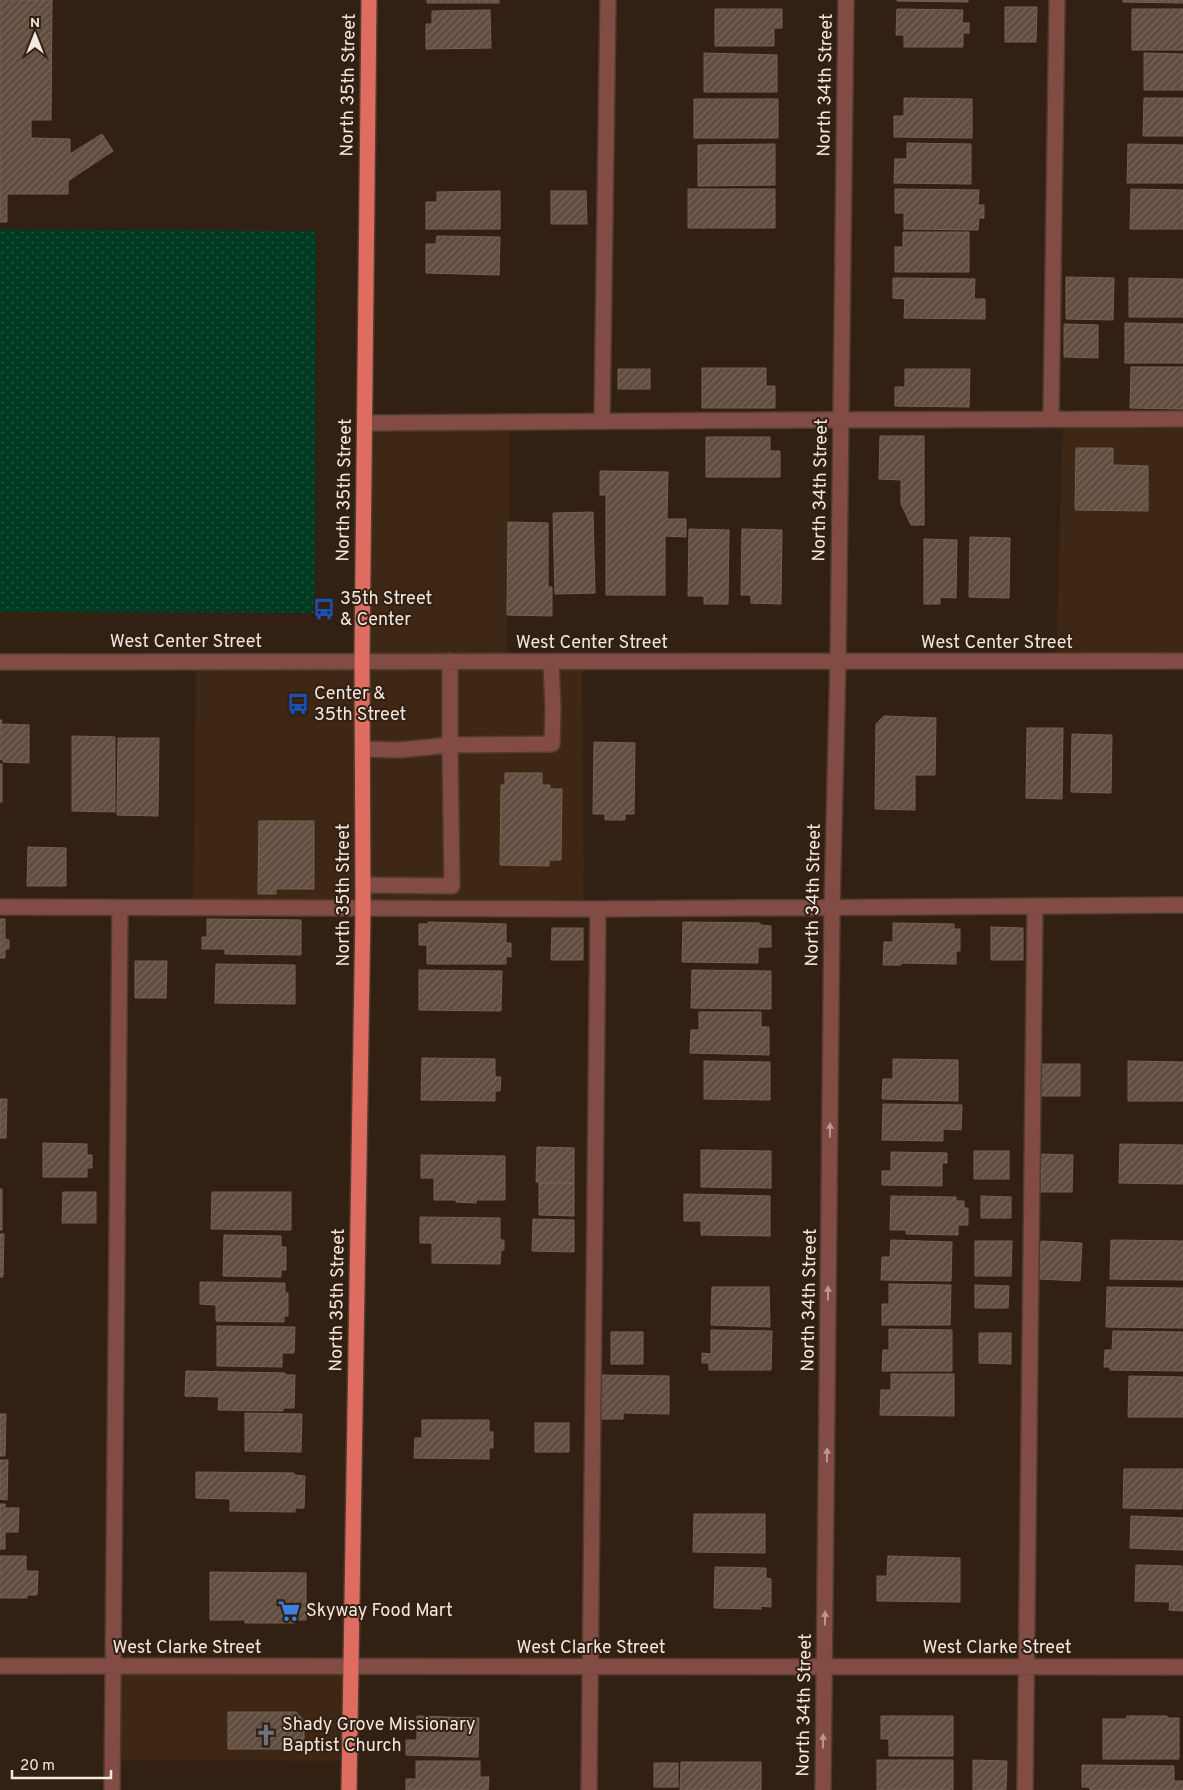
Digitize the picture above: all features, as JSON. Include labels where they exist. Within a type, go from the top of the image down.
[{"type":"main road","name":"North 35th Street","points":[[349,1790],[363,909],[362,660],[369,0]]},
{"type":"street","points":[[602,421],[608,0]]},
{"type":"street","name":"North 34th Street","points":[[823,1790],[832,908],[838,661],[846,0]]},
{"type":"street","points":[[1051,419],[1056,0]]},
{"type":"street","points":[[364,424],[602,421],[1183,419]]},
{"type":"street","name":"West Center Street","points":[[0,662],[362,660],[551,662],[1183,661]]},
{"type":"street","points":[[363,885],[452,886],[450,661]]},
{"type":"street","points":[[362,749],[399,750],[450,745],[552,744],[551,662]]},
{"type":"street","points":[[0,907],[598,909],[1183,906]]},
{"type":"street","points":[[1026,1790],[1035,907]]},
{"type":"street","points":[[112,1790],[120,908]]},
{"type":"street","points":[[589,1790],[598,909]]},
{"type":"street","name":"West Clarke Street","points":[[0,1666],[1183,1667]]},
{"type":"shaded area","points":[[1063,419],[1183,419],[1183,661],[1056,662]]},
{"type":"shaded area","points":[[510,421],[507,661],[582,662],[584,909],[193,908],[196,661],[362,660],[365,423]]},
{"type":"shaded area","points":[[113,1666],[351,1666],[349,1761],[113,1760]]},
{"type":"green space","points":[[0,229],[316,231],[315,613],[0,612]]},
{"type":"building","points":[[0,0],[52,0],[51,120],[31,120],[31,138],[70,139],[70,154],[102,134],[113,151],[68,181],[68,194],[7,194],[7,222],[0,222]]},
{"type":"building","points":[[427,0],[499,0],[499,3],[427,3]]},
{"type":"building","points":[[968,0],[968,2],[897,1]]},
{"type":"building","points":[[1123,0],[1183,0],[1183,3],[1123,2]]},
{"type":"building","points":[[1005,7],[1037,7],[1036,42],[1005,42]]},
{"type":"building","points":[[715,9],[782,9],[782,28],[774,28],[774,46],[715,46]]},
{"type":"building","points":[[897,9],[963,10],[962,23],[969,23],[969,33],[963,33],[963,47],[904,47],[904,35],[896,35]]},
{"type":"building","points":[[1132,9],[1183,9],[1183,50],[1132,50]]},
{"type":"building","points":[[490,10],[491,48],[426,49],[426,24],[432,24],[432,11]]},
{"type":"building","points":[[704,53],[777,55],[777,92],[704,92]]},
{"type":"building","points":[[1144,53],[1183,54],[1183,90],[1144,90]]},
{"type":"building","points":[[904,98],[972,99],[972,138],[894,137],[894,116],[904,116]]},
{"type":"building","points":[[1144,98],[1183,98],[1183,136],[1143,136]]},
{"type":"building","points":[[694,99],[778,99],[778,138],[694,138]]},
{"type":"building","points":[[907,143],[971,144],[971,184],[894,183],[895,159],[907,159]]},
{"type":"building","points":[[775,144],[775,185],[698,186],[698,145]]},
{"type":"building","points":[[1128,144],[1183,145],[1183,183],[1127,183]]},
{"type":"building","points":[[688,189],[775,189],[775,228],[688,228]]},
{"type":"building","points":[[895,189],[979,190],[978,205],[984,205],[984,218],[979,218],[978,230],[904,229],[904,213],[895,213]]},
{"type":"building","points":[[1131,189],[1183,190],[1183,229],[1130,229]]},
{"type":"building","points":[[500,191],[500,229],[426,229],[426,202],[437,202],[437,192]]},
{"type":"building","points":[[551,191],[586,191],[587,224],[551,224]]},
{"type":"building","points":[[903,232],[969,232],[969,272],[895,272],[895,247],[903,247]]},
{"type":"building","points":[[437,236],[500,237],[499,275],[426,273],[426,244],[436,244]]},
{"type":"building","points":[[1066,277],[1114,278],[1113,320],[1066,319]]},
{"type":"building","points":[[893,278],[975,279],[974,299],[985,299],[985,319],[904,318],[905,299],[893,298]]},
{"type":"building","points":[[1129,278],[1183,279],[1183,317],[1129,317]]},
{"type":"building","points":[[1125,323],[1183,324],[1183,363],[1125,363]]},
{"type":"building","points":[[1064,324],[1098,325],[1098,358],[1064,357]]},
{"type":"building","points":[[1131,367],[1183,367],[1183,409],[1130,408]]},
{"type":"building","points":[[702,368],[766,368],[766,386],[775,386],[775,408],[702,408]]},
{"type":"building","points":[[618,369],[650,369],[650,389],[618,389]]},
{"type":"building","points":[[905,369],[970,369],[969,407],[895,406],[895,387],[905,387]]},
{"type":"building","points":[[880,436],[924,436],[924,525],[911,525],[901,504],[901,480],[879,479]]},
{"type":"building","points":[[706,437],[770,437],[770,451],[780,451],[780,477],[706,477]]},
{"type":"building","points":[[1076,448],[1113,448],[1113,465],[1148,466],[1148,511],[1075,510]]},
{"type":"building","points":[[600,471],[668,472],[667,519],[686,519],[686,537],[665,536],[665,595],[606,595],[606,495],[600,495]]},
{"type":"building","points":[[593,512],[595,593],[555,594],[553,513]]},
{"type":"building","points":[[508,522],[548,523],[548,587],[552,587],[552,616],[507,615]]},
{"type":"building","points":[[689,529],[729,530],[728,604],[704,604],[704,596],[688,596]]},
{"type":"building","points":[[742,529],[782,530],[781,604],[751,603],[751,595],[741,595]]},
{"type":"building","points":[[970,537],[1010,538],[1009,598],[969,597]]},
{"type":"building","points":[[924,539],[957,540],[956,598],[940,597],[940,604],[924,604]]},
{"type":"building","points":[[884,716],[936,718],[935,775],[915,775],[915,810],[875,809],[876,724]]},
{"type":"building","points":[[0,720],[2,720],[1,724],[29,725],[29,763],[3,762],[0,759]]},
{"type":"building","points":[[1027,728],[1063,728],[1062,799],[1026,798]]},
{"type":"building","points":[[1072,734],[1112,735],[1111,793],[1071,792]]},
{"type":"building","points":[[72,736],[115,737],[115,812],[72,811]]},
{"type":"building","points":[[118,738],[159,738],[158,816],[117,815]]},
{"type":"building","points":[[594,742],[635,743],[634,814],[625,814],[625,820],[605,820],[605,814],[593,814]]},
{"type":"building","points":[[0,764],[2,764],[2,802],[0,802]]},
{"type":"building","points":[[505,773],[542,773],[542,785],[550,785],[550,789],[562,789],[561,860],[549,860],[549,866],[500,865],[501,785],[505,785]]},
{"type":"building","points":[[259,821],[314,821],[314,889],[276,889],[276,894],[258,894]]},
{"type":"building","points":[[28,847],[66,848],[66,886],[27,886]]},
{"type":"building","points":[[0,919],[5,919],[5,939],[9,940],[9,949],[5,949],[5,958],[0,958]]},
{"type":"building","points":[[207,919],[301,920],[301,955],[225,954],[225,949],[202,949],[202,937],[207,937]]},
{"type":"building","points":[[428,922],[506,924],[506,943],[511,943],[511,957],[506,956],[506,964],[427,964],[427,945],[419,945],[419,924],[428,924]]},
{"type":"building","points":[[683,922],[760,923],[760,925],[771,926],[771,947],[758,947],[758,963],[682,962]]},
{"type":"building","points":[[893,923],[954,924],[954,929],[960,929],[960,951],[956,951],[956,964],[901,963],[901,965],[883,965],[884,942],[893,942]]},
{"type":"building","points":[[991,927],[1023,928],[1023,960],[991,960]]},
{"type":"building","points":[[552,928],[583,928],[583,960],[551,960]]},
{"type":"building","points":[[135,961],[167,961],[166,998],[135,998]]},
{"type":"building","points":[[216,964],[295,965],[295,1004],[215,1003]]},
{"type":"building","points":[[419,970],[502,971],[501,1011],[419,1010]]},
{"type":"building","points":[[692,970],[771,971],[771,1009],[691,1008]]},
{"type":"building","points":[[699,1012],[761,1012],[761,1027],[769,1027],[769,1055],[690,1053],[691,1030],[699,1030]]},
{"type":"building","points":[[422,1058],[495,1059],[495,1077],[501,1077],[500,1091],[495,1091],[495,1101],[421,1100]]},
{"type":"building","points":[[893,1059],[958,1060],[958,1101],[882,1099],[883,1079],[893,1079]]},
{"type":"building","points":[[704,1061],[770,1062],[770,1100],[704,1099]]},
{"type":"building","points":[[1128,1061],[1183,1062],[1183,1101],[1128,1101]]},
{"type":"building","points":[[1042,1064],[1080,1064],[1080,1096],[1041,1096]]},
{"type":"building","points":[[0,1099],[7,1099],[6,1138],[0,1138]]},
{"type":"building","points":[[883,1104],[962,1105],[961,1130],[943,1129],[943,1141],[882,1140]]},
{"type":"building","points":[[43,1143],[87,1144],[87,1155],[92,1155],[92,1168],[87,1168],[87,1177],[43,1177]]},
{"type":"building","points":[[1120,1144],[1183,1145],[1183,1184],[1119,1183]]},
{"type":"building","points":[[537,1147],[574,1148],[574,1183],[536,1182]]},
{"type":"building","points":[[701,1150],[771,1151],[771,1188],[701,1187]]},
{"type":"building","points":[[974,1151],[1009,1151],[1009,1179],[974,1179]]},
{"type":"building","points":[[891,1152],[947,1153],[947,1163],[942,1163],[942,1186],[882,1185],[882,1171],[891,1171]]},
{"type":"building","points":[[1042,1154],[1073,1155],[1072,1192],[1041,1192]]},
{"type":"building","points":[[421,1155],[505,1156],[505,1200],[476,1200],[476,1203],[456,1202],[456,1200],[434,1200],[434,1178],[421,1178]]},
{"type":"building","points":[[539,1183],[574,1183],[574,1216],[539,1215]]},
{"type":"building","points":[[0,1189],[2,1189],[2,1230],[0,1230]]},
{"type":"building","points":[[63,1192],[96,1192],[96,1223],[62,1223]]},
{"type":"building","points":[[212,1192],[291,1192],[291,1230],[211,1229]]},
{"type":"building","points":[[684,1194],[770,1196],[770,1236],[701,1235],[701,1221],[684,1221]]},
{"type":"building","points":[[891,1196],[956,1197],[956,1201],[964,1201],[964,1208],[968,1208],[968,1225],[958,1225],[958,1235],[906,1234],[906,1230],[890,1230]]},
{"type":"building","points":[[981,1196],[1011,1197],[1011,1218],[981,1218]]},
{"type":"building","points":[[420,1217],[500,1218],[500,1240],[504,1240],[504,1250],[501,1250],[500,1264],[432,1263],[432,1243],[420,1243]]},
{"type":"building","points":[[533,1219],[574,1220],[574,1252],[532,1251]]},
{"type":"building","points":[[0,1234],[4,1234],[3,1277],[0,1277]]},
{"type":"building","points":[[224,1235],[281,1236],[281,1247],[286,1247],[286,1270],[281,1270],[281,1277],[223,1276]]},
{"type":"building","points":[[891,1240],[952,1242],[951,1281],[881,1280],[882,1257],[890,1257]]},
{"type":"building","points":[[1111,1240],[1183,1241],[1183,1280],[1110,1279]]},
{"type":"building","points":[[975,1241],[1012,1241],[1011,1276],[975,1276]]},
{"type":"building","points":[[1041,1241],[1082,1243],[1080,1281],[1039,1279]]},
{"type":"building","points":[[200,1282],[285,1283],[285,1293],[288,1293],[288,1316],[284,1316],[284,1322],[216,1321],[216,1305],[200,1304]]},
{"type":"building","points":[[889,1284],[951,1285],[950,1325],[882,1325],[882,1304],[889,1304]]},
{"type":"building","points":[[975,1285],[1009,1286],[1008,1308],[975,1308]]},
{"type":"building","points":[[712,1287],[769,1287],[770,1327],[711,1325]]},
{"type":"building","points":[[1107,1287],[1183,1288],[1183,1328],[1106,1327]]},
{"type":"building","points":[[217,1326],[295,1327],[294,1353],[282,1353],[282,1367],[217,1366]]},
{"type":"building","points":[[889,1329],[952,1330],[952,1371],[882,1371],[883,1350],[889,1350]]},
{"type":"building","points":[[711,1330],[772,1331],[771,1370],[709,1370],[709,1363],[702,1363],[702,1353],[711,1354]]},
{"type":"building","points":[[1113,1331],[1183,1332],[1183,1371],[1110,1370],[1110,1367],[1104,1367],[1105,1350],[1112,1350]]},
{"type":"building","points":[[611,1332],[643,1332],[643,1364],[611,1364]]},
{"type":"building","points":[[979,1333],[1011,1333],[1011,1364],[979,1363]]},
{"type":"building","points":[[186,1371],[285,1373],[285,1375],[295,1375],[294,1408],[283,1408],[283,1411],[218,1410],[219,1397],[185,1396]]},
{"type":"building","points":[[891,1374],[954,1374],[954,1416],[880,1415],[881,1390],[891,1390]]},
{"type":"building","points":[[598,1375],[669,1376],[669,1414],[623,1413],[623,1419],[598,1419]]},
{"type":"building","points":[[1129,1376],[1183,1377],[1183,1417],[1128,1417]]},
{"type":"building","points":[[245,1413],[302,1414],[301,1452],[245,1451]]},
{"type":"building","points":[[0,1414],[6,1414],[5,1456],[0,1456]]},
{"type":"building","points":[[422,1420],[489,1420],[489,1432],[493,1432],[493,1448],[489,1448],[489,1459],[414,1458],[415,1438],[422,1438]]},
{"type":"building","points":[[535,1423],[569,1423],[569,1452],[535,1452]]},
{"type":"building","points":[[0,1460],[8,1460],[7,1500],[0,1499]]},
{"type":"building","points":[[1124,1469],[1183,1469],[1182,1509],[1123,1508]]},
{"type":"building","points":[[196,1472],[294,1473],[294,1475],[305,1476],[304,1508],[295,1508],[295,1512],[230,1511],[230,1499],[196,1498]]},
{"type":"building","points":[[0,1504],[5,1504],[5,1508],[19,1508],[18,1532],[5,1532],[5,1549],[0,1549]]},
{"type":"building","points":[[694,1514],[765,1514],[765,1553],[693,1552]]},
{"type":"building","points":[[1131,1516],[1183,1518],[1183,1550],[1130,1548]]},
{"type":"building","points":[[0,1556],[26,1556],[26,1571],[38,1571],[37,1595],[27,1595],[27,1598],[0,1598]]},
{"type":"building","points":[[888,1556],[960,1558],[960,1602],[877,1601],[877,1576],[887,1576]]},
{"type":"building","points":[[1136,1565],[1182,1566],[1183,1611],[1169,1610],[1170,1602],[1135,1601]]},
{"type":"building","points":[[715,1567],[766,1568],[766,1578],[771,1579],[771,1607],[761,1606],[761,1609],[714,1608]]},
{"type":"building","points":[[210,1572],[306,1573],[306,1620],[295,1620],[295,1623],[245,1623],[245,1620],[210,1620]]},
{"type":"building","name":"Shady Grove Missionary Baptist Church","points":[[228,1712],[296,1712],[304,1721],[304,1749],[228,1749]]},
{"type":"building","points":[[417,1716],[479,1718],[478,1757],[406,1755],[406,1740],[417,1740]]},
{"type":"building","points":[[881,1716],[953,1716],[953,1756],[889,1756],[889,1739],[881,1739]]},
{"type":"building","points":[[1127,1716],[1167,1716],[1167,1718],[1179,1718],[1179,1759],[1103,1759],[1103,1719],[1127,1719]]},
{"type":"building","points":[[877,1760],[953,1760],[953,1790],[877,1790]]},
{"type":"building","points":[[973,1760],[1007,1761],[1006,1790],[973,1790]]},
{"type":"building","points":[[416,1761],[480,1761],[480,1777],[489,1777],[488,1790],[406,1790],[406,1779],[416,1779]]},
{"type":"building","points":[[681,1762],[761,1762],[761,1790],[680,1790]]},
{"type":"building","points":[[654,1763],[678,1763],[678,1787],[654,1787]]},
{"type":"building","points":[[1082,1765],[1174,1766],[1174,1781],[1183,1781],[1183,1790],[1090,1790],[1090,1787],[1082,1787]]},
{"type":"place","name":"35th Street & Center","points":[[324,609]]},
{"type":"place","name":"Center & 35th Street","points":[[298,704]]},
{"type":"place","name":"Skyway Food Mart","points":[[289,1611]]},
{"type":"place","name":"Shady Grove Missionary Baptist Church","points":[[266,1735]]}]
